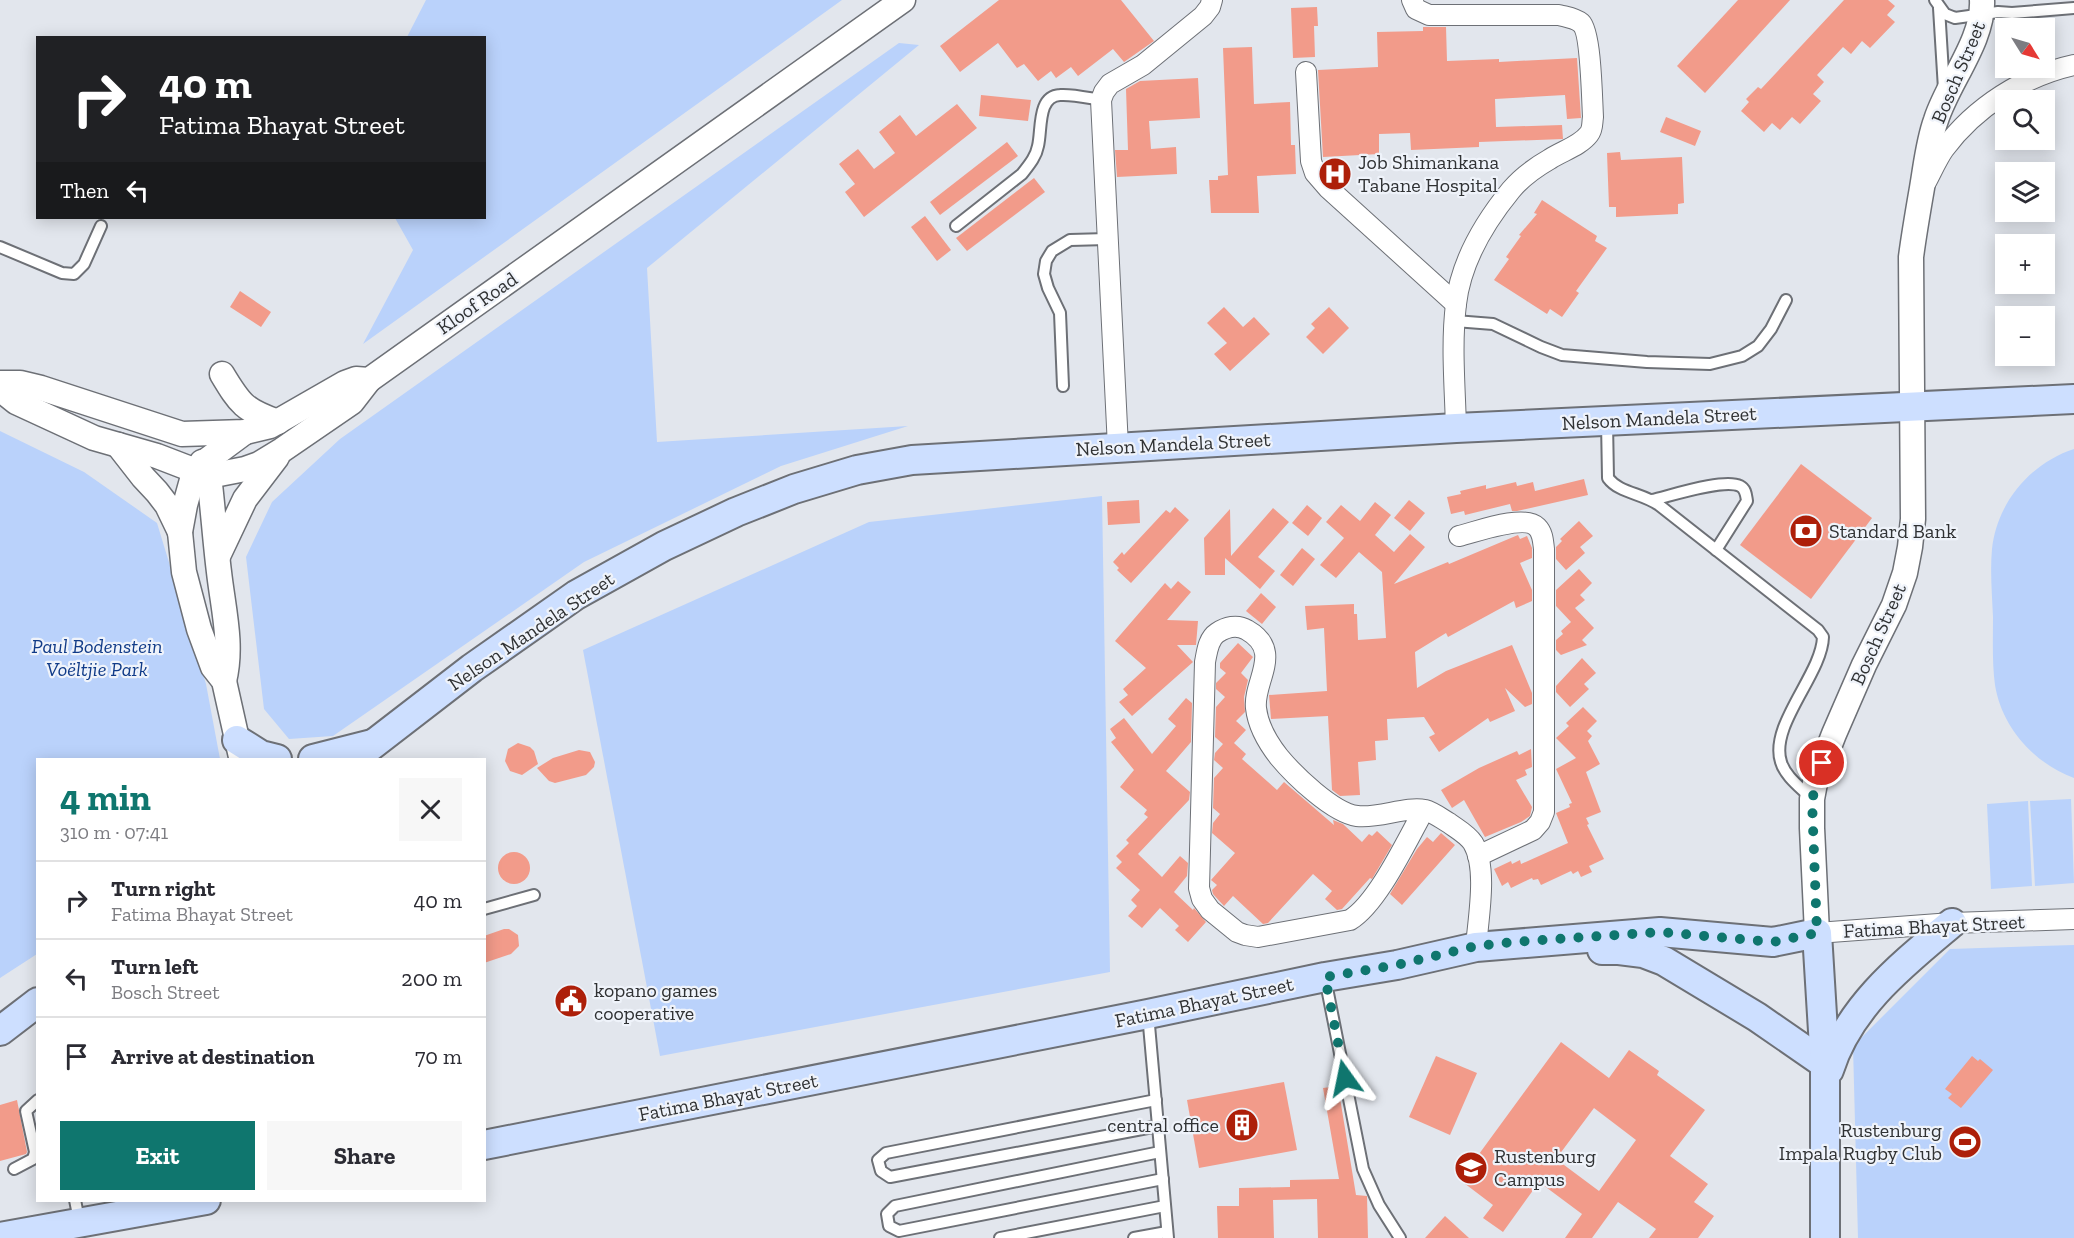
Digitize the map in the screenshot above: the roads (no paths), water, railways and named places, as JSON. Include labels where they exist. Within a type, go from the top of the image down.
[{"type":"main road","name":"Nelson Mandela Street","points":[[365,751],[472,668],[576,595],[663,546],[736,512],[794,489],[857,470],[912,460],[1118,447],[1607,420],[2074,399]]},
{"type":"main road","points":[[240,750],[273,758]]},
{"type":"main road","points":[[320,758],[365,751]]},
{"type":"main road","points":[[1397,965],[1440,969],[1584,951],[1619,950],[1643,953],[1684,972],[1766,1023],[1825,1073],[1851,1021],[1892,976],[1952,923]]},
{"type":"main road","name":"Fatima Bhayat Street","points":[[486,1145],[1325,977],[1397,965],[1476,946],[1660,932],[1773,942],[1817,933]]},
{"type":"main road","name":"Bosch Street","points":[[1817,933],[1825,1073],[1825,1238]]},
{"type":"main road","points":[[0,1031],[36,1004]]},
{"type":"main road","points":[[0,1236],[78,1212],[185,1202]]},
{"type":"street","name":"Kloof Road","points":[[0,383],[20,383],[41,388],[182,434],[245,432],[270,426],[345,383],[356,379],[369,380],[903,0]]},
{"type":"street","points":[[1118,447],[1101,100],[1110,84],[1143,65],[1203,16],[1212,0]]},
{"type":"street","points":[[1413,0],[1416,9],[1429,15],[1565,17],[1581,23],[1586,30],[1588,42],[1593,117],[1590,133],[1530,173],[1514,187],[1482,229],[1460,283],[1455,312],[1456,428]]},
{"type":"street","name":"Bosch Street","points":[[1817,933],[1812,800],[1815,783],[1864,665],[1894,605],[1905,573],[1913,519],[1911,257],[1929,145],[1944,96],[1960,68],[1982,7]]},
{"type":"street","points":[[1922,190],[1943,151],[1957,134],[1982,111],[2012,89],[2039,75],[2074,65]]},
{"type":"street","points":[[1306,72],[1311,161],[1315,173],[1328,189],[1455,312]]},
{"type":"street","points":[[222,374],[242,405],[258,415],[278,422]]},
{"type":"street","points":[[0,389],[16,402],[94,438],[203,470],[245,469],[259,464],[282,450],[352,402],[369,380]]},
{"type":"street","points":[[240,750],[224,681],[213,667],[199,629],[184,572],[180,532],[185,505],[203,470],[245,432]]},
{"type":"street","points":[[182,434],[203,470],[218,557],[226,615],[229,662],[224,681]]},
{"type":"street","points":[[118,445],[167,505],[180,532]]},
{"type":"street","points":[[218,557],[245,499],[282,450]]},
{"type":"street","points":[[1459,536],[1521,521],[1531,523],[1538,528],[1544,549],[1544,812],[1540,822],[1533,830],[1478,856]]},
{"type":"street","points":[[1424,810],[1374,896],[1361,913],[1350,920],[1258,937],[1237,932],[1224,922],[1202,899],[1199,888],[1205,662],[1207,648],[1214,635],[1236,626],[1246,629],[1263,646],[1266,660],[1256,706],[1263,731],[1279,757],[1319,795],[1345,813],[1357,816],[1424,810],[1462,831],[1472,842],[1478,856],[1480,870],[1476,946]]},
{"type":"street","name":"Fatima Bhayat Street","points":[[1817,933],[1952,923],[2074,919]]},
{"type":"lane","points":[[2033,0],[2033,12]]},
{"type":"lane","points":[[1937,4],[1945,14],[1955,18],[1982,7],[2033,12],[2074,8]]},
{"type":"lane","points":[[1937,4],[1944,96]]},
{"type":"lane","points":[[956,226],[1022,174],[1029,165],[1038,147],[1045,104],[1051,97],[1059,94],[1101,100]]},
{"type":"lane","points":[[0,247],[62,273],[74,274],[84,264],[101,226]]},
{"type":"lane","points":[[1063,387],[1060,313],[1044,274],[1046,261],[1052,251],[1070,240],[1107,239]]},
{"type":"lane","points":[[1455,312],[1493,324],[1563,355],[1647,362],[1710,364],[1742,356],[1758,346],[1771,329],[1786,300]]},
{"type":"lane","points":[[1607,420],[1608,478],[1613,484],[1652,500],[1818,630],[1823,637],[1820,650],[1786,724],[1779,750],[1786,773],[1812,800]]},
{"type":"lane","points":[[1652,500],[1715,485],[1730,483],[1741,486],[1746,492],[1747,501],[1716,550]]},
{"type":"lane","points":[[486,908],[534,895]]},
{"type":"lane","points":[[1325,977],[1363,1169],[1379,1205],[1400,1238]]},
{"type":"lane","points":[[1134,1238],[1167,1235],[1148,1014]]},
{"type":"lane","points":[[1156,1100],[885,1153],[879,1160],[881,1172],[890,1177],[1158,1126]]},
{"type":"lane","points":[[14,1169],[33,1159],[35,1152],[26,1111],[36,1102]]},
{"type":"lane","points":[[1160,1152],[895,1206],[887,1214],[889,1226],[899,1231],[1163,1179]]},
{"type":"lane","points":[[1000,1238],[1165,1206]]},
{"type":"place","name":"Job Shimankana Tabane Hospital","points":[[1335,174]]},
{"type":"place","name":"Standard Bank","points":[[1806,531]]},
{"type":"place","name":"kopano games cooperative","points":[[571,1001]]},
{"type":"place","name":"central office","points":[[1242,1125]]},
{"type":"place","name":"Rustenburg Impala Rugby Club","points":[[1965,1142]]},
{"type":"place","name":"Rustenburg Campus","points":[[1471,1168]]},
{"type":"park label","name":"Paul Bodenstein Voëltjie Park","points":[[97,658]]}]
